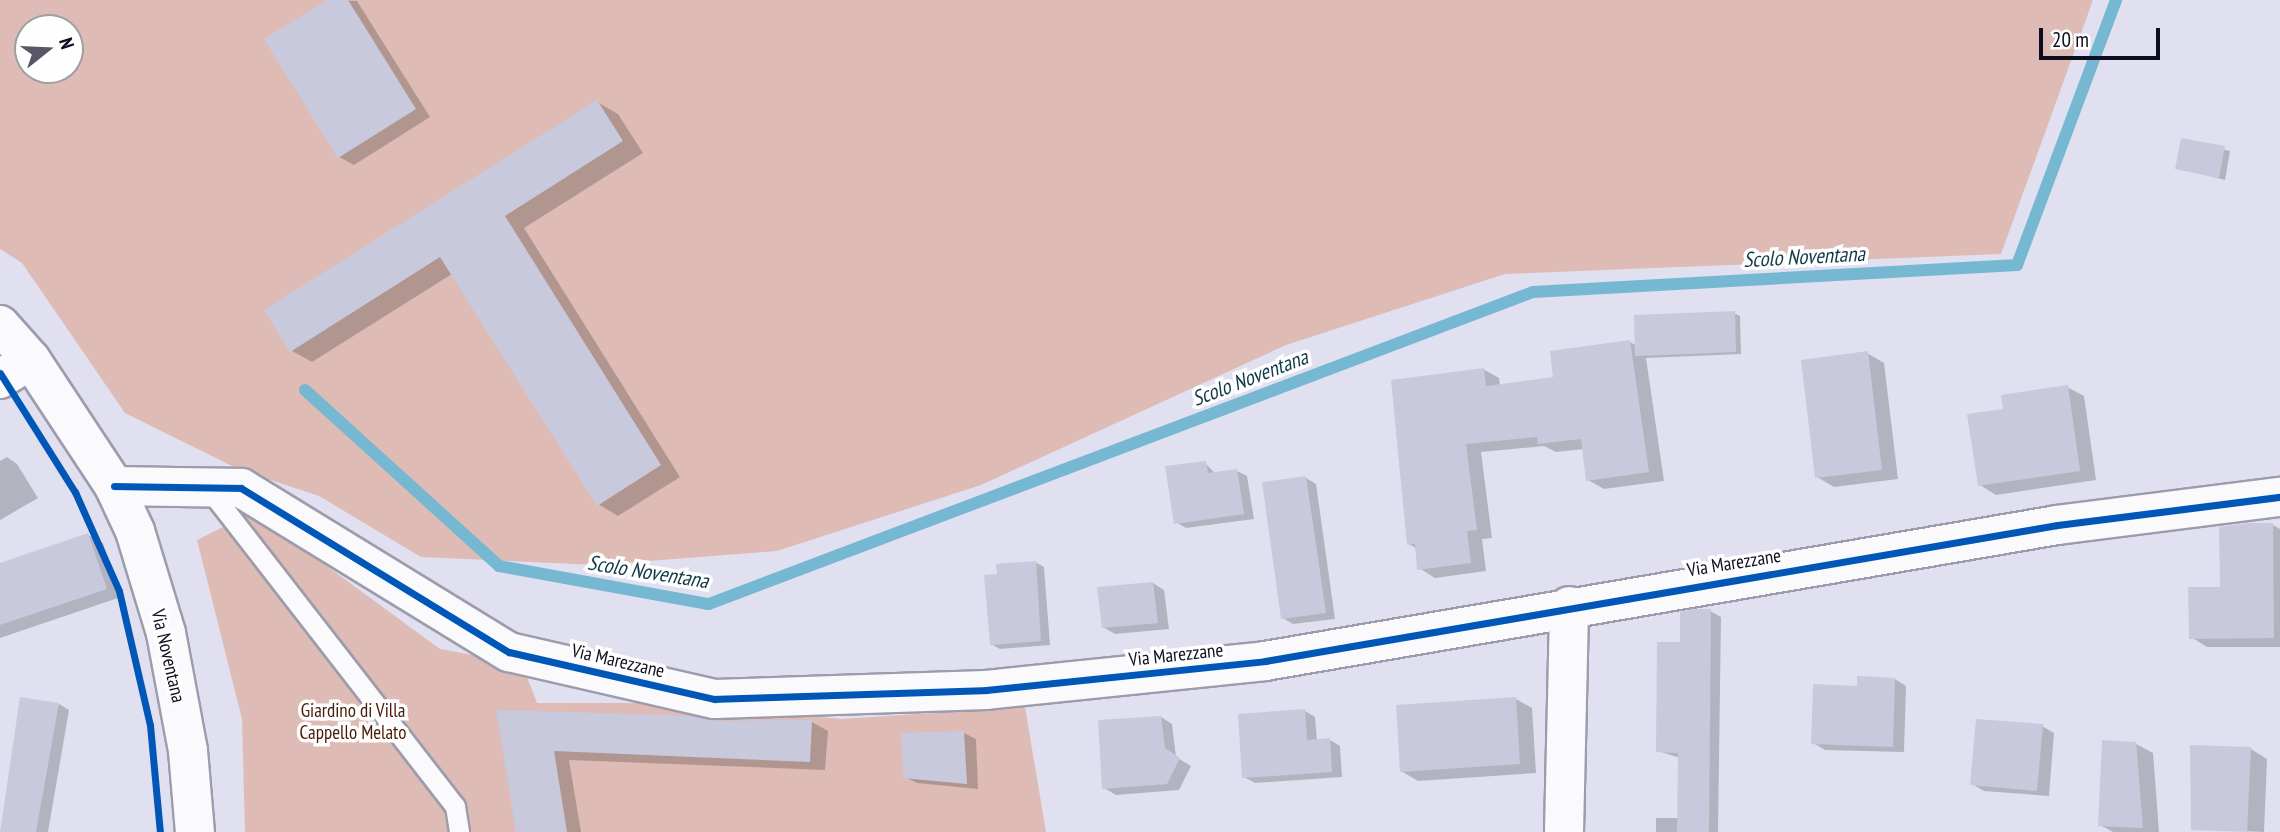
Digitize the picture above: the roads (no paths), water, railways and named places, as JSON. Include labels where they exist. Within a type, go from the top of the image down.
[{"type":"street","name":"Via Noventana","points":[[0,324],[15,369],[114,486],[135,531],[166,633],[188,751],[195,832]]},
{"type":"street","name":"Via Marezzane","points":[[114,486],[241,488],[509,652],[715,699],[986,690],[1265,661],[1569,606],[2056,525],[2280,497]]},
{"type":"street","points":[[1564,832],[1569,606]]},
{"type":"lane","points":[[208,487],[455,806],[459,832]]},
{"type":"waterway","name":"Scolo Noventana","points":[[305,390],[499,566],[709,604],[1533,292],[2017,265],[2116,0]]},
{"type":"park label","name":"Giardino di Villa Cappello Melato","points":[[353,722]]}]
